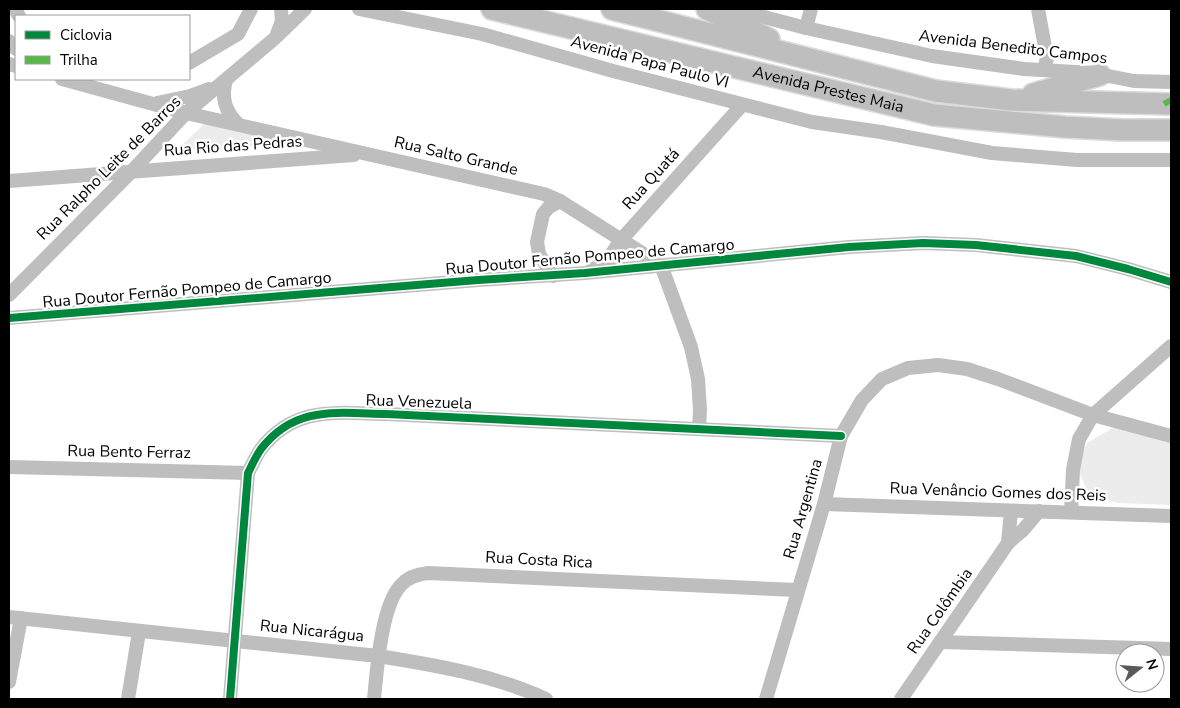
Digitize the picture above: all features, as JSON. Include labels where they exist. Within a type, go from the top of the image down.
[{"type":"highway","name":"Avenida Prestes Maia","points":[[492,9],[934,115],[1065,127],[1171,130]]},
{"type":"highway","name":"Avenida Prestes Maia","points":[[612,9],[936,91],[1011,100],[1171,104]]},
{"type":"highway","points":[[707,9],[809,59]]},
{"type":"highway","points":[[1011,100],[1100,75]]},
{"type":"street","points":[[190,61],[238,34],[251,9]]},
{"type":"street","points":[[274,39],[282,21],[281,9]]},
{"type":"street","name":"Rua Ralpho Leite de Barros","points":[[9,295],[131,172],[186,113],[274,39],[305,9]]},
{"type":"street","name":"Avenida Papa Paulo VI","points":[[359,9],[482,34],[812,122],[880,132],[992,153],[1077,160],[1171,160]]},
{"type":"street","name":"Avenida Benedito Campos","points":[[734,9],[806,28],[932,56],[1100,75],[1134,81],[1171,82]]},
{"type":"street","points":[[806,28],[811,9]]},
{"type":"street","points":[[1038,9],[1047,58],[1044,70]]},
{"type":"street","name":"Rua Salto Grande","points":[[66,80],[186,113],[544,194],[560,201],[661,265]]},
{"type":"street","points":[[151,103],[171,101],[190,96],[226,80]]},
{"type":"street","points":[[226,80],[224,89],[226,109],[238,124]]},
{"type":"street","name":"Rua Quatá","points":[[584,273],[607,261],[621,240],[742,104]]},
{"type":"street","name":"Rua Rio das Pedras","points":[[9,181],[370,154]]},
{"type":"street","points":[[553,276],[539,254],[537,242],[543,214],[549,207],[560,201]]},
{"type":"street","name":"Rua Doutor Fernão Pompeo de Camargo","points":[[9,318],[478,280],[553,276],[849,247],[923,243],[976,245],[1076,256],[1171,282]]},
{"type":"street","points":[[661,265],[691,348],[698,379],[699,429]]},
{"type":"street","points":[[1071,511],[1073,470],[1079,439],[1093,415],[1171,346]]},
{"type":"street","name":"Rua Argentina","points":[[766,699],[824,504],[841,436],[862,400],[882,379],[908,368],[938,364],[966,369],[1093,415],[1171,436]]},
{"type":"street","name":"Rua Venezuela","points":[[230,699],[248,473],[260,450],[287,424],[304,416],[329,413],[386,414],[841,436]]},
{"type":"street","name":"Rua Bento Ferraz","points":[[9,467],[248,473]]},
{"type":"street","name":"Rua Venâncio Gomes dos Reis","points":[[824,504],[1011,511],[1071,511],[1171,516]]},
{"type":"street","name":"Rua Colômbia","points":[[1008,543],[1011,511]]},
{"type":"street","name":"Rua Colômbia","points":[[901,699],[1008,543],[1024,530],[1039,511]]},
{"type":"street","name":"Rua Costa Rica","points":[[374,699],[378,656],[393,595],[402,583],[415,575],[438,573],[797,590]]},
{"type":"street","points":[[9,682],[15,618]]},
{"type":"street","name":"Rua Nicarágua","points":[[15,618],[378,656],[422,663],[492,679],[546,699]]},
{"type":"street","points":[[128,699],[140,632]]},
{"type":"street","points":[[940,642],[1171,649]]},
{"type":"shaded area","points":[[204,124],[301,144],[176,151]]},
{"type":"shaded area","points":[[1116,426],[1171,440],[1171,505],[1118,503],[1089,494],[1077,468],[1087,443]]},
{"type":"marked path","points":[[1164,104],[1171,100]]},
{"type":"cycle path","points":[[9,318],[585,273],[849,247],[923,243],[976,245],[1076,256],[1171,282]]},
{"type":"cycle path","points":[[230,699],[248,473],[261,449],[274,435],[288,425],[303,418],[334,413],[386,414],[841,436]]}]
